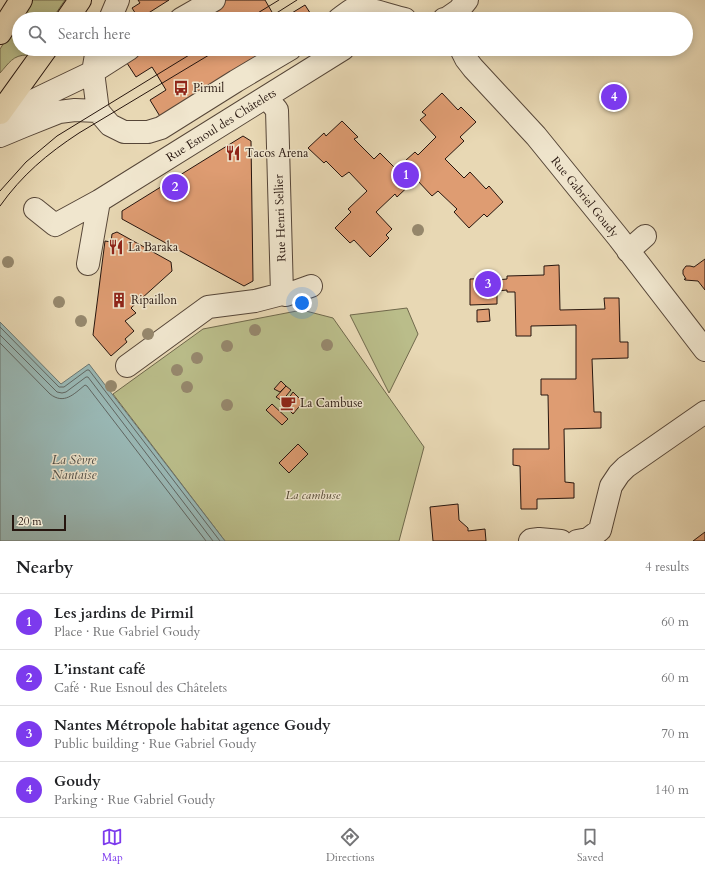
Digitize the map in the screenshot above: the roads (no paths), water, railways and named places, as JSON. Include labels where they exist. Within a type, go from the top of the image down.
[{"type":"main road","points":[[13,12],[21,0]]},
{"type":"main road","points":[[72,12],[80,0]]},
{"type":"main road","points":[[0,33],[12,14]]},
{"type":"main road","points":[[0,114],[41,56]]},
{"type":"street","points":[[113,12],[118,0]]},
{"type":"street","points":[[193,12],[214,0]]},
{"type":"street","points":[[456,12],[467,0]]},
{"type":"street","points":[[348,9],[371,9],[379,12]]},
{"type":"street","points":[[96,56],[93,72],[98,111],[110,125],[124,132],[148,132],[162,128],[278,56]]},
{"type":"street","points":[[0,114],[24,105],[93,72],[118,56]]},
{"type":"street","name":"Rue Esnoul des Châtelets","points":[[35,210],[55,225],[99,201],[332,56]]},
{"type":"street","name":"Rue Gabriel Goudy","points":[[464,56],[473,68],[536,136],[705,350]]},
{"type":"street","name":"Rue Henri Sellier","points":[[266,97],[277,110],[282,294]]},
{"type":"street","points":[[0,136],[59,112],[75,110],[98,111]]},
{"type":"street","points":[[88,264],[99,201]]},
{"type":"street","points":[[628,251],[645,236]]},
{"type":"street","points":[[127,366],[208,307],[255,301],[282,294],[286,295],[311,286]]},
{"type":"street","points":[[577,541],[588,539],[600,530],[611,486],[619,474],[626,467],[705,412]]},
{"type":"street","points":[[530,541],[538,539],[561,541]]},
{"type":"water","name":"La Sèvre Nantaise","points":[[0,322],[61,384],[89,364],[225,541],[0,541]]},
{"type":"tram line","points":[[259,12],[279,0]]},
{"type":"tram line","points":[[278,12],[297,0]]},
{"type":"tram line","points":[[0,191],[26,162],[57,136],[188,56]]},
{"type":"tram line","points":[[0,206],[26,175],[67,141],[207,56]]},
{"type":"place","name":"Pirmil","points":[[181,88]]},
{"type":"place","name":"Goudy","points":[[614,97]]},
{"type":"place","name":"Tacos Arena","points":[[233,153]]},
{"type":"place","name":"Les jardins de Pirmil","points":[[406,175]]},
{"type":"place","name":"L’instant café","points":[[175,187]]},
{"type":"place","name":"La Baraka","points":[[116,247]]},
{"type":"place","name":"Nantes Métropole habitat agence Goudy","points":[[488,284]]},
{"type":"place","name":"Ripaillon","points":[[119,300]]},
{"type":"place","name":"La Cambuse","points":[[288,403]]},
{"type":"park label","name":"La cambuse","points":[[313,495]]}]
